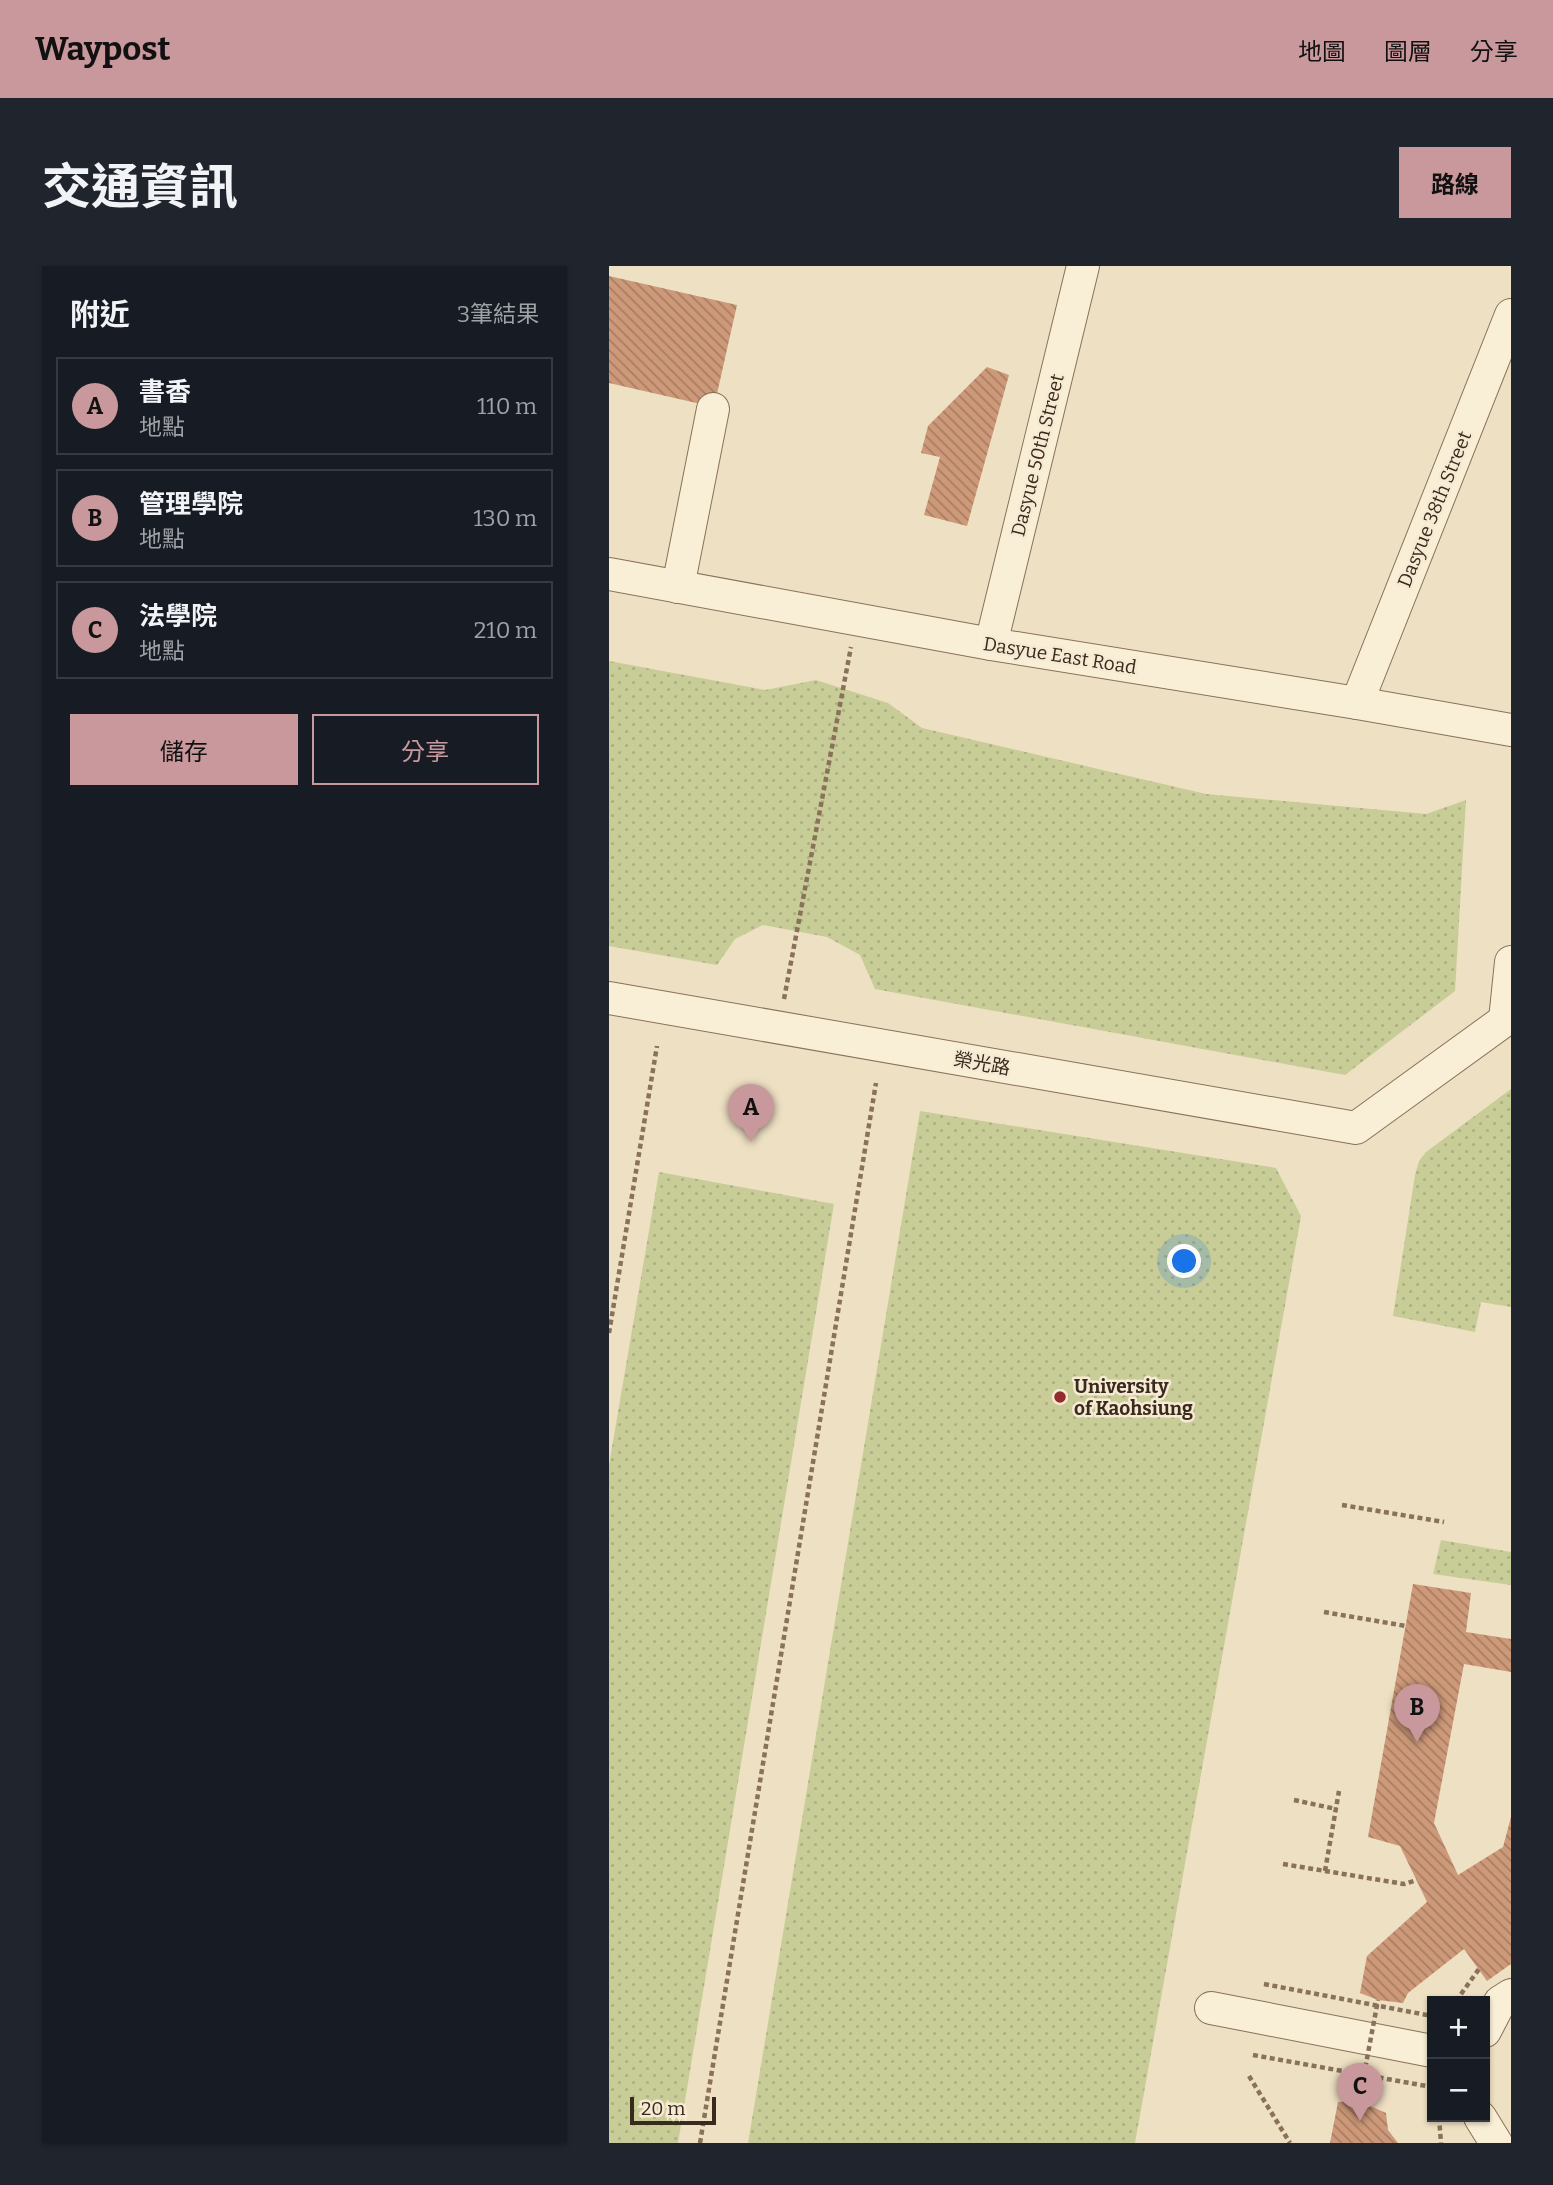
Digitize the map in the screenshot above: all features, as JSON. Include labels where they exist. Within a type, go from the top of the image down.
[{"type":"street","name":"Dasyue 50th Street","points":[[991,643],[1083,266]]},
{"type":"street","name":"Dasyue 38th Street","points":[[1357,703],[1511,315]]},
{"type":"street","points":[[678,587],[713,409]]},
{"type":"street","name":"Dasyue East Road","points":[[609,574],[991,643],[1511,730]]},
{"type":"street","name":"榮光路","points":[[609,998],[1356,1128],[1505,1020],[1511,962]]},
{"type":"street","points":[[1490,2021],[1500,2002],[1511,1995]]},
{"type":"street","points":[[1211,2008],[1427,2050]]},
{"type":"street","points":[[1483,2122],[1496,2143]]},
{"type":"path","points":[[778,1027],[857,619]]},
{"type":"path","points":[[609,1333],[657,1046]]},
{"type":"path","points":[[700,2143],[876,1083]]},
{"type":"path","points":[[1342,1505],[1444,1522]]},
{"type":"path","points":[[1324,1612],[1406,1626]]},
{"type":"path","points":[[1325,1871],[1339,1791]]},
{"type":"path","points":[[1294,1800],[1336,1809]]},
{"type":"path","points":[[1283,1864],[1403,1884],[1416,1880]]},
{"type":"path","points":[[1459,1996],[1479,1969]]},
{"type":"path","points":[[1264,1984],[1427,2016]]},
{"type":"path","points":[[1359,2101],[1378,2000]]},
{"type":"path","points":[[1252,2055],[1427,2086]]},
{"type":"path","points":[[1249,2076],[1290,2143]]},
{"type":"path","points":[[1439,2122],[1441,2143]]},
{"type":"green space","points":[[609,661],[765,690],[816,680],[888,703],[922,728],[1206,794],[1426,814],[1466,800],[1455,991],[1345,1075],[875,989],[860,955],[827,937],[763,925],[735,939],[717,965],[609,946]]},
{"type":"green space","points":[[1511,1089],[1511,1307],[1481,1302],[1475,1332],[1393,1316],[1419,1161],[1426,1152]]},
{"type":"green space","points":[[920,1111],[1276,1168],[1301,1216],[1135,2143],[748,2143]]},
{"type":"green space","points":[[659,1172],[834,1204],[678,2143],[609,2143],[609,1465]]},
{"type":"green space","points":[[1441,1540],[1511,1552],[1511,1585],[1433,1574]]},
{"type":"building","points":[[609,276],[737,305],[714,407],[609,383]]},
{"type":"building","points":[[987,367],[1009,375],[967,526],[924,515],[940,457],[921,453],[928,426]]},
{"type":"building","points":[[1413,1584],[1471,1593],[1466,1632],[1511,1639],[1511,1672],[1464,1664],[1434,1823],[1458,1875],[1503,1847],[1511,1817],[1511,1964],[1487,1981],[1464,1949],[1408,1993],[1403,2003],[1378,2000],[1360,1993],[1367,1956],[1427,1902],[1400,1846],[1368,1837]]},
{"type":"building","points":[[1359,2101],[1386,2113],[1388,2130],[1398,2143],[1330,2143],[1338,2102]]},
{"type":"place","name":"書香","points":[[751,1142]]},
{"type":"place","name":"University of Kaohsiung","points":[[1060,1397]]},
{"type":"place","name":"管理學院","points":[[1417,1742]]},
{"type":"place","name":"法學院","points":[[1360,2121]]}]
